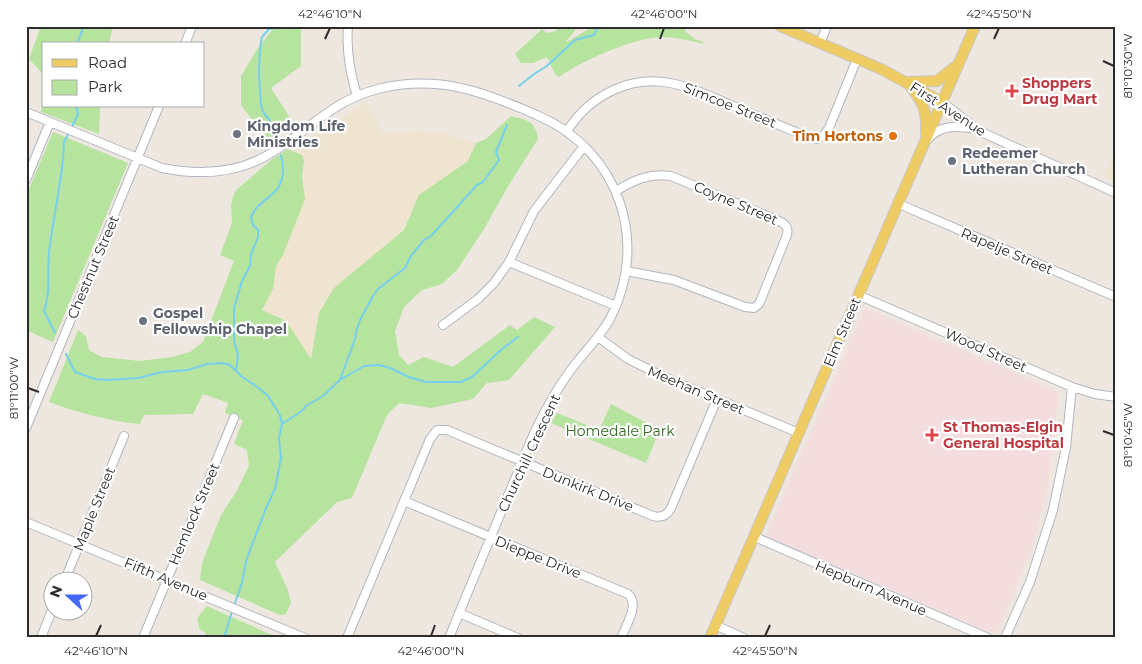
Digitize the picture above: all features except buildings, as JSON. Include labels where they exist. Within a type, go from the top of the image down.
[{"type":"main road","name":"First Avenue","points":[[780,26],[858,59],[907,82],[942,102]]},
{"type":"main road","name":"Elm Street","points":[[710,638],[975,26]]},
{"type":"main road","points":[[907,82],[937,82],[960,63]]},
{"type":"main road","points":[[907,82],[924,107],[926,120],[925,143]]},
{"type":"street","points":[[186,42],[192,26]]},
{"type":"street","points":[[348,26],[349,61],[357,96]]},
{"type":"street","points":[[820,43],[827,26]]},
{"type":"street","name":"Simcoe Street","points":[[568,131],[585,109],[606,93],[622,86],[649,81],[681,85],[817,139],[824,136],[829,128],[858,59]]},
{"type":"street","name":"Churchill Crescent","points":[[26,112],[162,168],[186,172],[214,172],[238,167],[265,157],[328,111],[357,96],[379,89],[406,84],[455,86],[486,94],[548,120],[568,131],[596,158],[616,191],[627,227],[626,271],[616,306],[598,337],[574,365],[556,392],[540,421],[449,638]]},
{"type":"street","name":"First Avenue","points":[[942,102],[979,130],[1116,193]]},
{"type":"street","name":"Chestnut Street","points":[[26,428],[158,108]]},
{"type":"street","points":[[26,180],[50,122]]},
{"type":"street","points":[[925,143],[934,133],[950,126],[979,130]]},
{"type":"street","points":[[443,325],[486,291],[502,273],[534,211],[584,146]]},
{"type":"street","name":"Coyne Street","points":[[616,191],[630,182],[644,177],[657,175],[671,176],[777,220],[785,224],[788,229],[762,297],[754,308],[745,307],[674,280],[626,271]]},
{"type":"street","name":"Rapelje Street","points":[[899,204],[1116,297]]},
{"type":"street","points":[[508,262],[616,306]]},
{"type":"street","name":"Wood Street","points":[[858,295],[1072,387],[1095,394],[1116,397]]},
{"type":"street","name":"Meehan Street","points":[[598,337],[635,363],[799,433]]},
{"type":"street","points":[[1005,638],[1030,582],[1053,510],[1064,455],[1072,387]]},
{"type":"street","name":"Dunkirk Drive","points":[[347,638],[430,439],[437,430],[447,430],[654,516],[662,516],[671,508],[717,399]]},
{"type":"street","name":"Hemlock Street","points":[[143,638],[234,418]]},
{"type":"street","name":"Maple Street","points":[[68,572],[124,436]]},
{"type":"street","name":"Dieppe Drive","points":[[404,501],[628,594],[633,599],[634,606],[621,638]]},
{"type":"street","name":"Fifth Avenue","points":[[26,522],[305,638]]},
{"type":"street","name":"Hepburn Avenue","points":[[755,537],[988,638]]},
{"type":"street","points":[[459,613],[518,638]]},
{"type":"street","points":[[41,638],[47,622]]},
{"type":"street","points":[[715,625],[744,638]]},
{"type":"shaded area","points":[[366,102],[383,134],[414,131],[441,132],[476,143],[468,161],[419,195],[404,230],[371,258],[319,313],[311,359],[286,322],[261,310],[273,289],[276,266],[283,255],[305,191],[302,176],[304,161],[302,155],[293,149]]},
{"type":"shaded area","points":[[1116,151],[1116,182],[1104,177]]},
{"type":"shaded area","name":"St Thomas-Elgin General Hospital","points":[[865,308],[1059,392],[1049,478],[1034,542],[996,635],[770,538],[768,530]]},
{"type":"green space","points":[[41,26],[113,26],[109,42],[42,42],[42,77],[41,72],[29,59]]},
{"type":"green space","points":[[278,26],[301,26],[301,66],[271,88],[294,124],[268,141],[241,105],[241,76],[256,51],[272,30]]},
{"type":"green space","points":[[560,26],[580,26],[565,43],[594,26],[685,26],[685,31],[704,44],[667,37],[650,38],[594,57],[559,77],[556,76],[547,57],[533,63],[521,63],[515,54],[542,29],[547,33],[556,31]]},
{"type":"green space","points":[[42,106],[42,108],[100,108],[99,134],[41,112]]},
{"type":"green space","points":[[511,116],[530,122],[535,128],[538,139],[457,270],[442,284],[422,290],[404,307],[395,331],[399,355],[408,365],[424,357],[453,367],[510,325],[517,330],[534,317],[555,327],[509,380],[487,383],[473,399],[431,408],[399,403],[387,415],[352,498],[337,502],[275,562],[288,590],[291,603],[286,614],[280,615],[200,580],[202,563],[221,515],[236,492],[249,466],[247,450],[234,444],[243,420],[225,413],[228,403],[203,394],[193,414],[144,415],[140,424],[94,416],[49,402],[78,330],[86,336],[89,350],[102,357],[140,361],[172,357],[190,352],[203,342],[234,261],[220,255],[232,223],[231,204],[235,191],[271,160],[288,149],[302,155],[304,161],[302,176],[305,199],[283,255],[276,266],[273,289],[262,310],[286,321],[311,359],[319,313],[334,288],[404,230],[419,195],[468,161],[476,143],[486,139]]},
{"type":"green space","points":[[53,132],[128,163],[53,342],[26,330],[26,196]]},
{"type":"green space","name":"Homedale Park","points":[[611,404],[660,430],[646,463],[551,423],[557,413],[599,430]]},
{"type":"green space","points":[[207,606],[279,638],[206,638],[205,632],[200,630],[197,618]]},
{"type":"waterway","points":[[78,42],[84,26]]},
{"type":"waterway","points":[[277,142],[269,119],[261,106],[259,72],[262,37],[269,29],[280,26]]},
{"type":"waterway","points":[[519,86],[547,66],[575,40],[594,35],[598,26]]},
{"type":"waterway","points":[[72,127],[78,114],[76,108]]},
{"type":"waterway","points":[[340,380],[360,320],[373,296],[378,289],[405,268],[411,256],[424,240],[431,236],[477,185],[483,182],[499,160],[496,152],[507,125]]},
{"type":"waterway","points":[[55,333],[44,311],[48,289],[49,253],[62,170],[64,142],[70,131]]},
{"type":"waterway","points":[[236,371],[238,354],[234,341],[234,308],[242,281],[250,266],[251,254],[258,237],[258,230],[253,225],[251,217],[255,210],[274,192],[281,181],[283,172],[281,156]]},
{"type":"waterway","points":[[282,424],[323,396],[340,380],[364,366],[379,365],[426,382],[461,382],[472,377],[518,337]]},
{"type":"waterway","points":[[66,354],[75,372],[95,379],[108,380],[138,378],[162,372],[188,370],[207,364],[223,363],[230,365],[241,376],[268,396],[280,415],[282,424],[279,438],[281,458],[275,489],[246,561],[242,583],[234,606]]},
{"type":"waterway","points":[[224,638],[232,611]]},
{"type":"place","name":"Shoppers Drug Mart","points":[[1012,91]]},
{"type":"place","name":"Kingdom Life Ministries","points":[[237,134]]},
{"type":"place","name":"Tim Hortons","points":[[893,136]]},
{"type":"place","name":"Redeemer Lutheran Church","points":[[952,161]]},
{"type":"place","name":"Gospel Fellowship Chapel","points":[[143,321]]},
{"type":"place","name":"St Thomas-Elgin General Hospital","points":[[932,435]]}]
